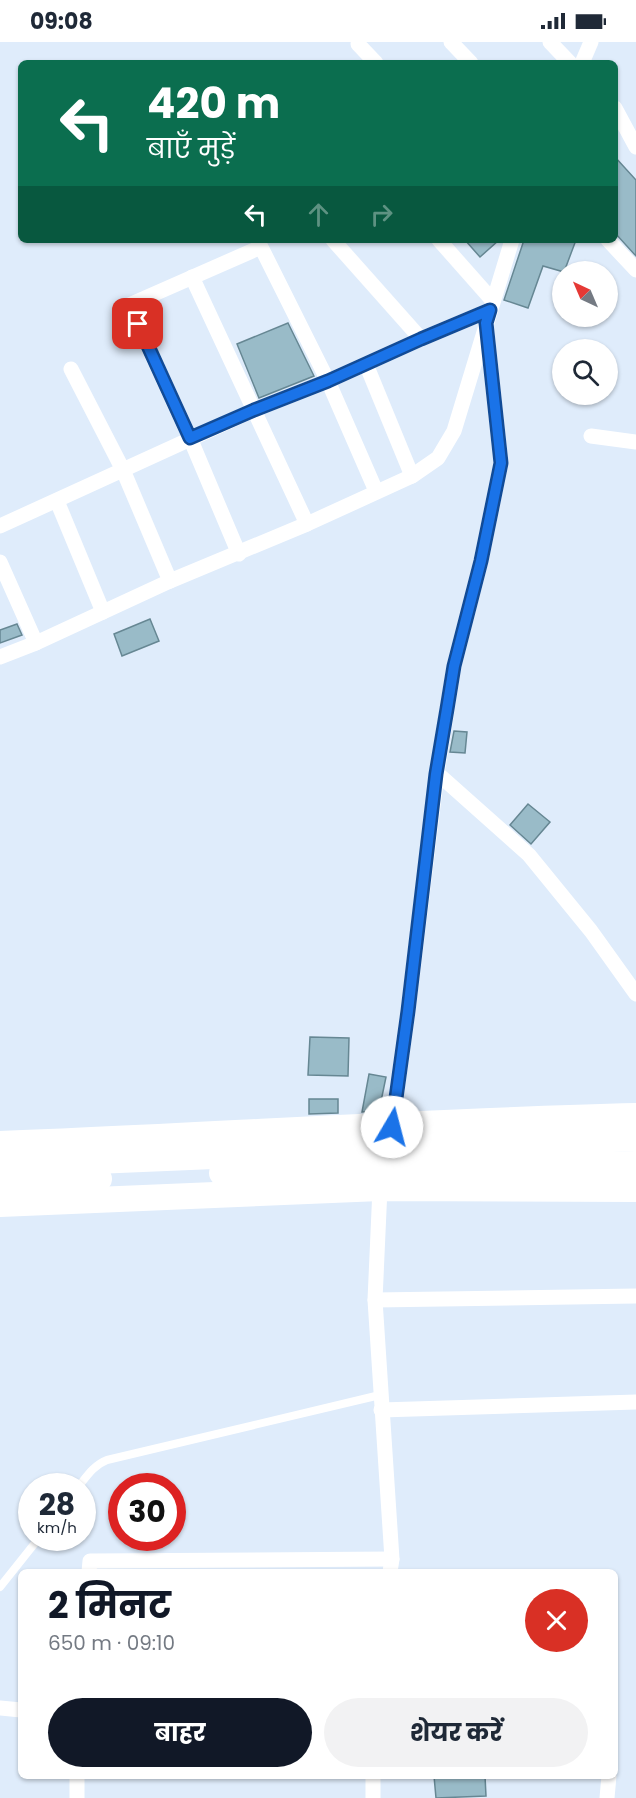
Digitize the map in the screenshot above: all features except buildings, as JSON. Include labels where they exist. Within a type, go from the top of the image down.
[{"type":"main road","points":[[0,1144],[392,1127],[515,1119],[636,1116]]},
{"type":"main road","points":[[0,1184],[262,1162],[636,1138]]},
{"type":"main road","points":[[0,1165],[262,1162],[636,1164]]},
{"type":"main road","points":[[0,1204],[380,1188],[636,1189]]},
{"type":"street","points":[[451,42],[468,60]]},
{"type":"street","points":[[550,42],[567,60]]},
{"type":"street","points":[[358,44],[373,60]]},
{"type":"street","points":[[618,114],[636,147]]},
{"type":"street","points":[[336,243],[421,339]]},
{"type":"street","points":[[392,1127],[436,774],[454,666],[481,561],[501,463],[490,311],[441,243]]},
{"type":"street","points":[[0,657],[36,643],[170,581],[307,524],[412,476],[438,458],[450,441],[511,243]]},
{"type":"street","points":[[611,243],[636,270]]},
{"type":"street","points":[[239,554],[190,438],[129,305],[261,247],[328,381],[376,491]]},
{"type":"street","points":[[192,277],[307,524]]},
{"type":"street","points":[[0,526],[190,438],[490,311]]},
{"type":"street","points":[[366,364],[412,476]]},
{"type":"street","points":[[71,369],[123,470],[170,581]]},
{"type":"street","points":[[591,436],[636,442]]},
{"type":"street","points":[[57,501],[103,612]]},
{"type":"street","points":[[0,562],[36,643]]},
{"type":"street","points":[[436,774],[529,855],[591,931],[636,994]]},
{"type":"street","points":[[89,1569],[90,1561],[391,1565],[375,1300],[380,1188]]},
{"type":"street","points":[[375,1300],[636,1296]]},
{"type":"street","points":[[381,1402],[636,1402]]},
{"type":"street","points":[[0,1708],[18,1710]]},
{"type":"street","points":[[77,1779],[77,1798]]},
{"type":"street","points":[[373,1779],[373,1798]]},
{"type":"street","points":[[607,1798],[609,1779]]},
{"type":"lane","points":[[89,1473],[107,1460],[381,1402]]},
{"type":"lane","points":[[0,1587],[29,1551]]},
{"type":"route","points":[[138,324],[190,438],[490,310],[486,323],[501,463],[481,561],[454,666],[436,774],[392,1127]]}]
